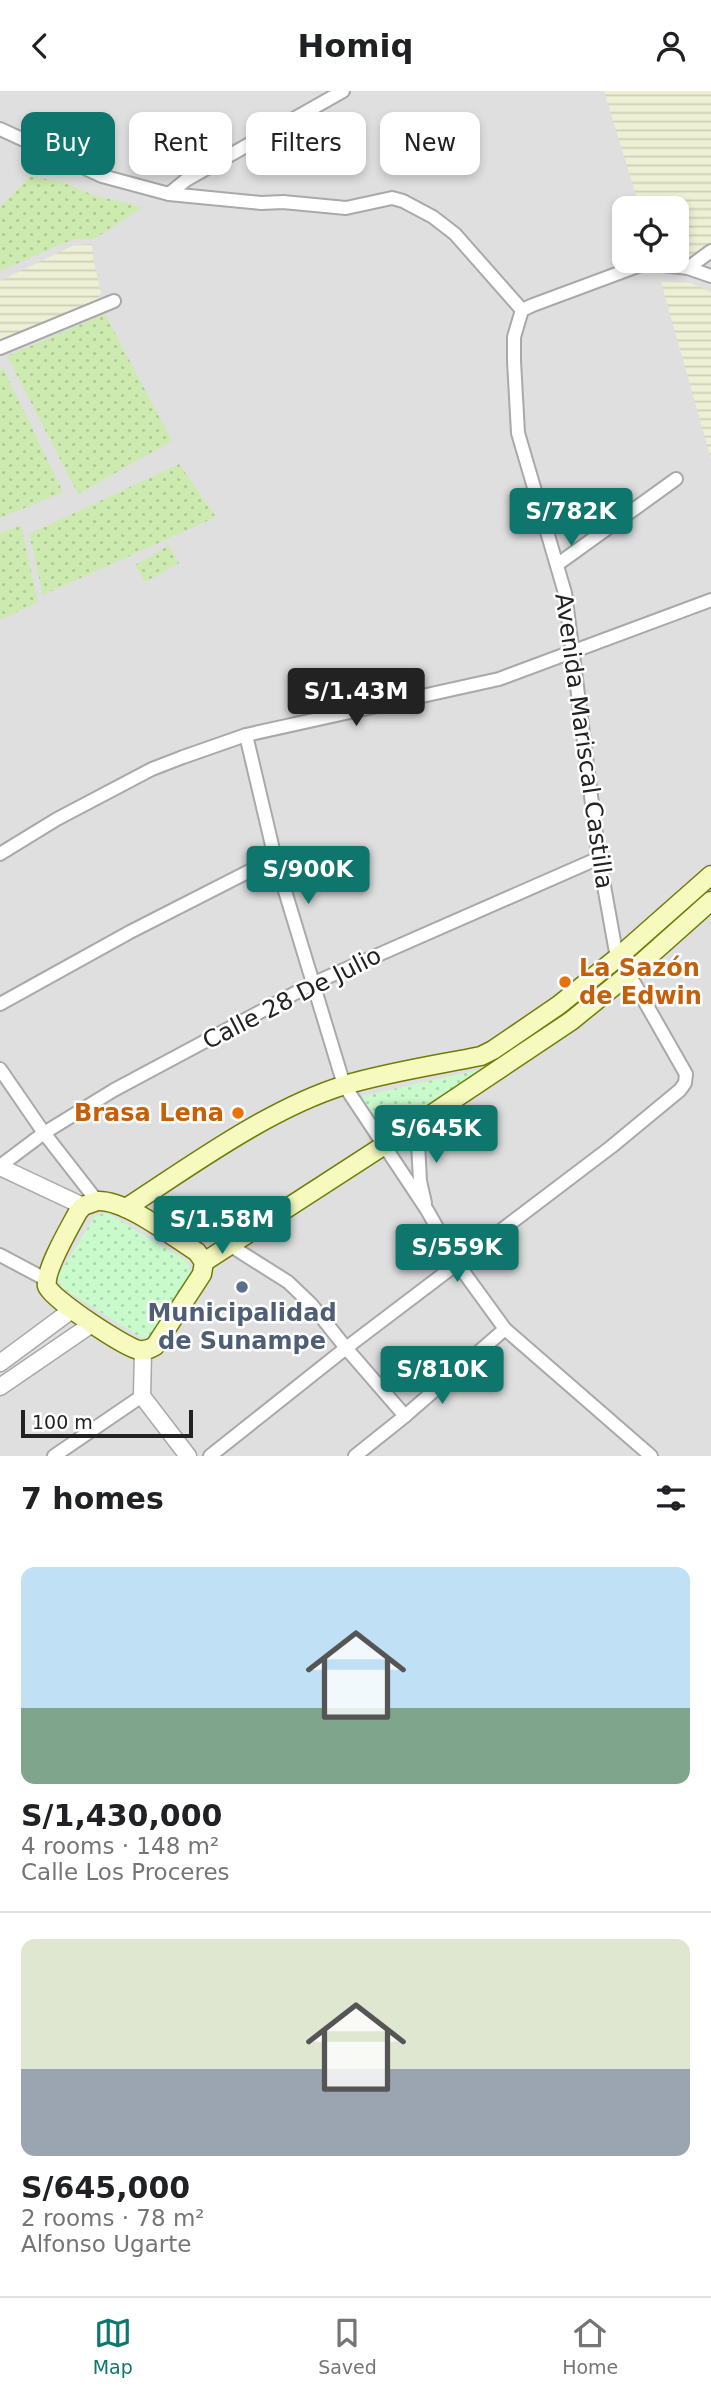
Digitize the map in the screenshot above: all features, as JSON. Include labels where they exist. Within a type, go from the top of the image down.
[{"type":"main road","points":[[126,1208],[226,1142],[295,1105],[344,1085],[481,1056],[493,1050],[559,1005],[711,875]]},
{"type":"main road","points":[[204,1262],[571,1021],[711,901]]},
{"type":"main road","points":[[112,1202],[126,1208],[197,1252],[204,1262],[202,1275],[155,1346],[143,1350],[136,1350],[92,1324],[54,1296],[47,1286],[47,1280],[78,1212],[90,1203],[112,1202]]},
{"type":"street","points":[[169,194],[186,180],[343,91]]},
{"type":"street","points":[[0,129],[102,176],[169,194],[346,208],[392,198],[403,201],[433,217],[454,234],[522,310],[618,273]]},
{"type":"street","points":[[689,267],[711,251]]},
{"type":"street","points":[[689,268],[711,276]]},
{"type":"street","points":[[0,348],[114,302]]},
{"type":"street","name":"Avenida Mariscal Castilla","points":[[522,310],[514,337],[518,433],[565,593],[599,858],[617,958]]},
{"type":"street","points":[[558,564],[676,479]]},
{"type":"street","points":[[0,854],[57,819],[152,769],[246,735],[499,678],[711,600]]},
{"type":"street","points":[[246,735],[275,858],[344,1085],[427,1210],[457,1263],[505,1329],[651,1456]]},
{"type":"street","points":[[0,1004],[130,932],[275,858]]},
{"type":"street","name":"Calle 28 De Julio","points":[[0,1166],[44,1133],[114,1090],[314,983],[599,858]]},
{"type":"street","points":[[210,1456],[346,1348],[611,1147],[683,1087],[686,1074],[629,974],[617,958]]},
{"type":"street","points":[[0,1069],[90,1203]]},
{"type":"street","points":[[417,1124],[420,1181],[427,1210]]},
{"type":"street","points":[[0,1166],[90,1203]]},
{"type":"street","points":[[231,1246],[288,1282],[312,1304],[405,1416]]},
{"type":"street","points":[[0,1255],[47,1280]]},
{"type":"street","points":[[0,1363],[73,1309]]},
{"type":"street","points":[[0,1387],[92,1324]]},
{"type":"street","points":[[355,1456],[505,1329]]},
{"type":"street","points":[[143,1350],[142,1396],[188,1456]]},
{"type":"street","points":[[54,1456],[142,1396]]},
{"type":"shaded area","points":[[0,91],[711,91],[711,1456],[0,1456]]},
{"type":"green space","points":[[604,91],[711,91],[711,247],[689,261],[689,196],[636,196]]},
{"type":"green space","points":[[30,176],[63,182],[93,195],[143,207],[94,239],[75,239],[0,271],[0,207]]},
{"type":"green space","points":[[92,244],[101,293],[96,302],[0,343],[0,281],[72,246]]},
{"type":"green space","points":[[661,282],[691,283],[711,292],[711,459]]},
{"type":"green space","points":[[105,314],[172,441],[78,494],[7,356]]},
{"type":"green space","points":[[3,368],[63,492],[0,518],[0,371]]},
{"type":"green space","points":[[179,464],[216,517],[43,595],[29,534]]},
{"type":"green space","points":[[21,525],[38,602],[0,620],[0,533]]},
{"type":"green space","points":[[169,545],[179,563],[145,582],[135,565]]},
{"type":"green space","points":[[482,1069],[385,1133],[358,1097]]},
{"type":"green space","points":[[107,1213],[187,1261],[191,1273],[154,1334],[142,1338],[62,1288],[58,1276],[95,1216]]},
{"type":"place","name":"La Sazón de Edwin","points":[[565,982]]},
{"type":"place","name":"Brasa Lena","points":[[238,1113]]},
{"type":"place","name":"Municipalidad de Sunampe","points":[[242,1287]]}]
